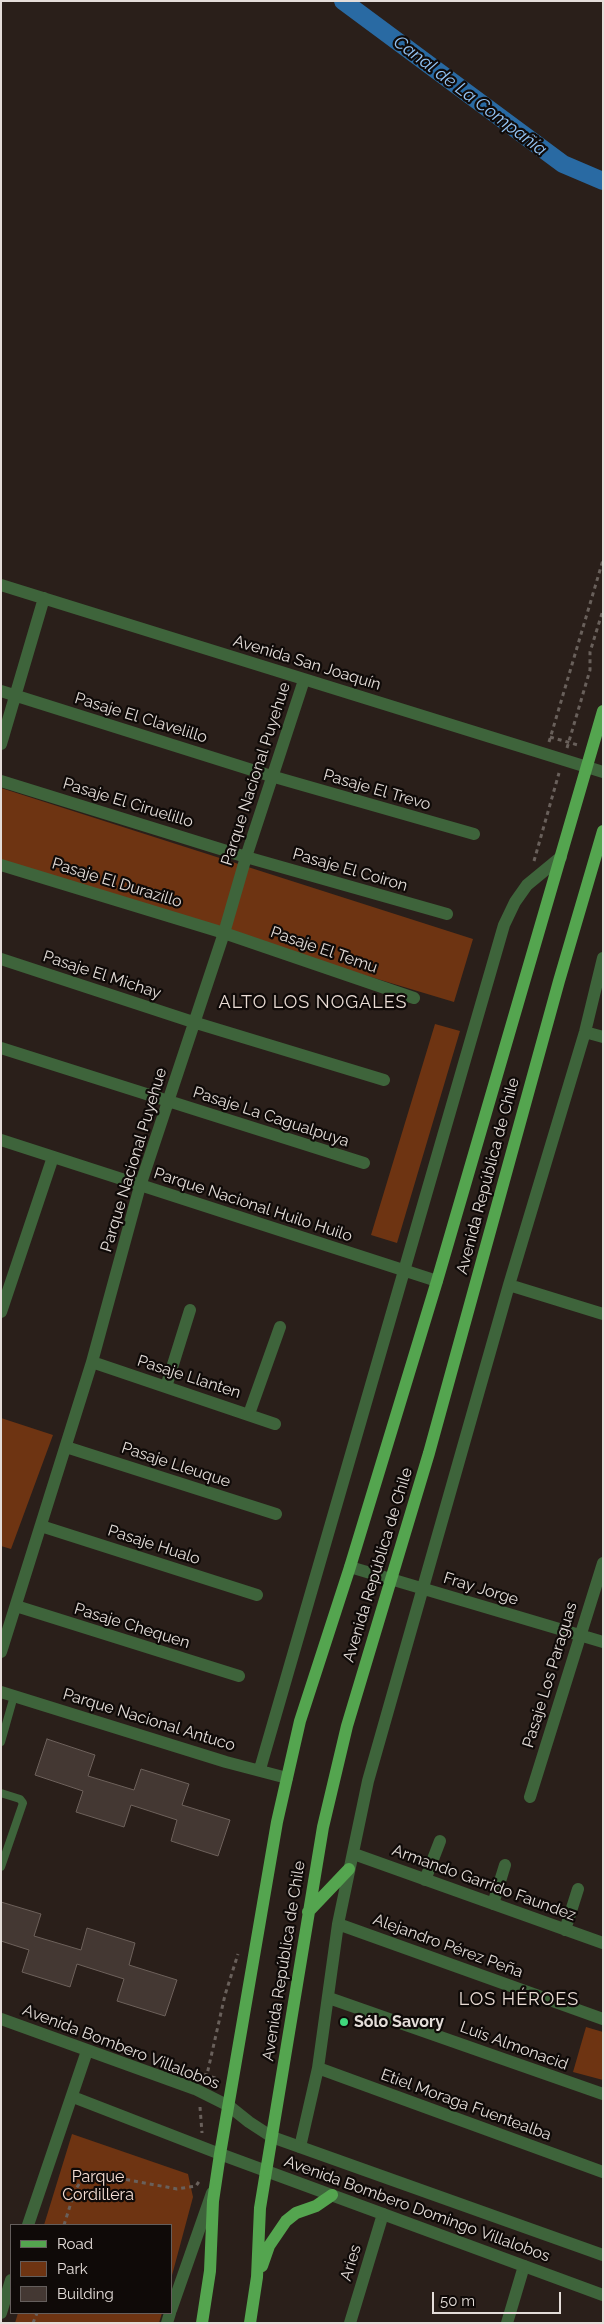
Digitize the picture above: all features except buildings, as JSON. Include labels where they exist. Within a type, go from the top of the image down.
[{"type":"main road","name":"Avenida República de Chile","points":[[202,2323],[210,2272],[215,2184],[277,1822],[300,1721],[350,1567],[437,1281],[603,711]]},
{"type":"main road","name":"Avenida República de Chile","points":[[250,2323],[257,2277],[260,2208],[323,1827],[347,1726],[428,1453],[558,981],[603,831]]},
{"type":"main road","points":[[308,1912],[349,1869]]},
{"type":"main road","points":[[257,2277],[270,2246],[286,2221],[296,2213],[316,2206],[332,2195]]},
{"type":"street","name":"Avenida San Joaquín","points":[[1,585],[603,772]]},
{"type":"street","points":[[1,744],[44,598]]},
{"type":"street","name":"Parque Nacional Puyehue","points":[[1,1652],[92,1362],[140,1186],[224,933],[246,857],[304,680]]},
{"type":"street","name":"Pasaje El Clavelillo","points":[[1,692],[272,776]]},
{"type":"street","name":"Pasaje El Trevo","points":[[272,776],[474,834]]},
{"type":"street","name":"Pasaje El Ciruelillo","points":[[1,781],[246,857]]},
{"type":"street","name":"Pasaje El Coiron","points":[[246,857],[446,914]]},
{"type":"street","points":[[260,1769],[504,925],[527,886],[560,857]]},
{"type":"street","name":"Pasaje El Durazillo","points":[[1,865],[224,933]]},
{"type":"street","name":"Pasaje El Temu","points":[[224,933],[414,998]]},
{"type":"street","points":[[300,2147],[318,2068],[338,1924],[368,1781],[509,1285],[585,1032],[603,958]]},
{"type":"street","name":"Pasaje El Michay","points":[[1,959],[193,1022],[384,1080]]},
{"type":"street","points":[[585,1032],[603,1037]]},
{"type":"street","name":"Pasaje La Cagualpuya","points":[[1,1048],[364,1163]]},
{"type":"street","name":"Parque Nacional Huilo Huilo","points":[[1,1140],[437,1281]]},
{"type":"street","points":[[1,1312],[53,1157]]},
{"type":"street","points":[[509,1285],[603,1314]]},
{"type":"street","points":[[166,1387],[190,1310]]},
{"type":"street","points":[[249,1414],[280,1327]]},
{"type":"street","name":"Pasaje Llanten","points":[[92,1362],[275,1424]]},
{"type":"street","name":"Pasaje Lleuque","points":[[66,1447],[276,1514]]},
{"type":"street","name":"Pasaje Hualo","points":[[41,1526],[256,1595]]},
{"type":"street","name":"Pasaje Los Paraguas","points":[[530,1797],[603,1563]]},
{"type":"street","name":"Fray Jorge","points":[[350,1567],[603,1642]]},
{"type":"street","name":"Pasaje Chequen","points":[[16,1606],[239,1676]]},
{"type":"street","name":"Parque Nacional Antuco","points":[[1,1692],[226,1762],[260,1769],[287,1778]]},
{"type":"street","points":[[425,1880],[440,1841]]},
{"type":"street","name":"Armando Garrido Faundez","points":[[354,1854],[603,1943]]},
{"type":"street","points":[[493,1904],[505,1865]]},
{"type":"street","points":[[564,1930],[578,1889]]},
{"type":"street","name":"Alejandro Pérez Peña","points":[[338,1924],[603,2019]]},
{"type":"street","name":"Luis Almonacid","points":[[329,1998],[603,2094]]},
{"type":"street","name":"Avenida Bombero Villalobos","points":[[1,2019],[195,2089],[229,2106]]},
{"type":"street","points":[[28,2224],[87,2051]]},
{"type":"street","name":"Etiel Moraga Fuentealba","points":[[318,2068],[603,2172]]},
{"type":"street","name":"Avenida Bombero Domingo Villalobos","points":[[72,2097],[220,2154],[603,2295]]},
{"type":"street","name":"Avenida Bombero Domingo Villalobos","points":[[229,2106],[272,2137],[603,2255]]},
{"type":"street","points":[[172,2308],[215,2184]]},
{"type":"street","name":"Aries","points":[[350,2323],[383,2214]]},
{"type":"street","points":[[507,2323],[524,2266]]},
{"type":"street","points":[[1,2313],[10,2283]]},
{"type":"lane","points":[[1,1742],[14,1696]]},
{"type":"lane","points":[[1,1793],[20,1799],[23,1803],[1,1868]]},
{"type":"path","points":[[545,753],[603,560]]},
{"type":"path","points":[[563,759],[590,670],[590,652],[603,610]]},
{"type":"path","points":[[550,737],[592,749]]},
{"type":"green space","points":[[1,788],[473,939],[454,1002],[1,866]]},
{"type":"green space","points":[[435,1024],[460,1031],[397,1243],[371,1235]]},
{"type":"green space","points":[[1,1418],[53,1435],[11,1549],[1,1546]]},
{"type":"green space","points":[[586,2027],[603,2032],[603,2080],[573,2072]]},
{"type":"green space","name":"Parque Cordillera","points":[[72,2134],[188,2174],[193,2197],[172,2275],[172,2224],[44,2224]]},
{"type":"green space","points":[[18,2314],[162,2314],[159,2323],[15,2323]]},
{"type":"waterway","name":"Canal de La Compañía","points":[[343,1],[563,164],[603,181]]},
{"type":"place","name":"Sólo Savory","points":[[344,2022]]},
{"type":"district","name":"ALTO LOS NOGALES","points":[[313,1003]]},
{"type":"district","name":"LOS HÉROES","points":[[519,2000]]}]
